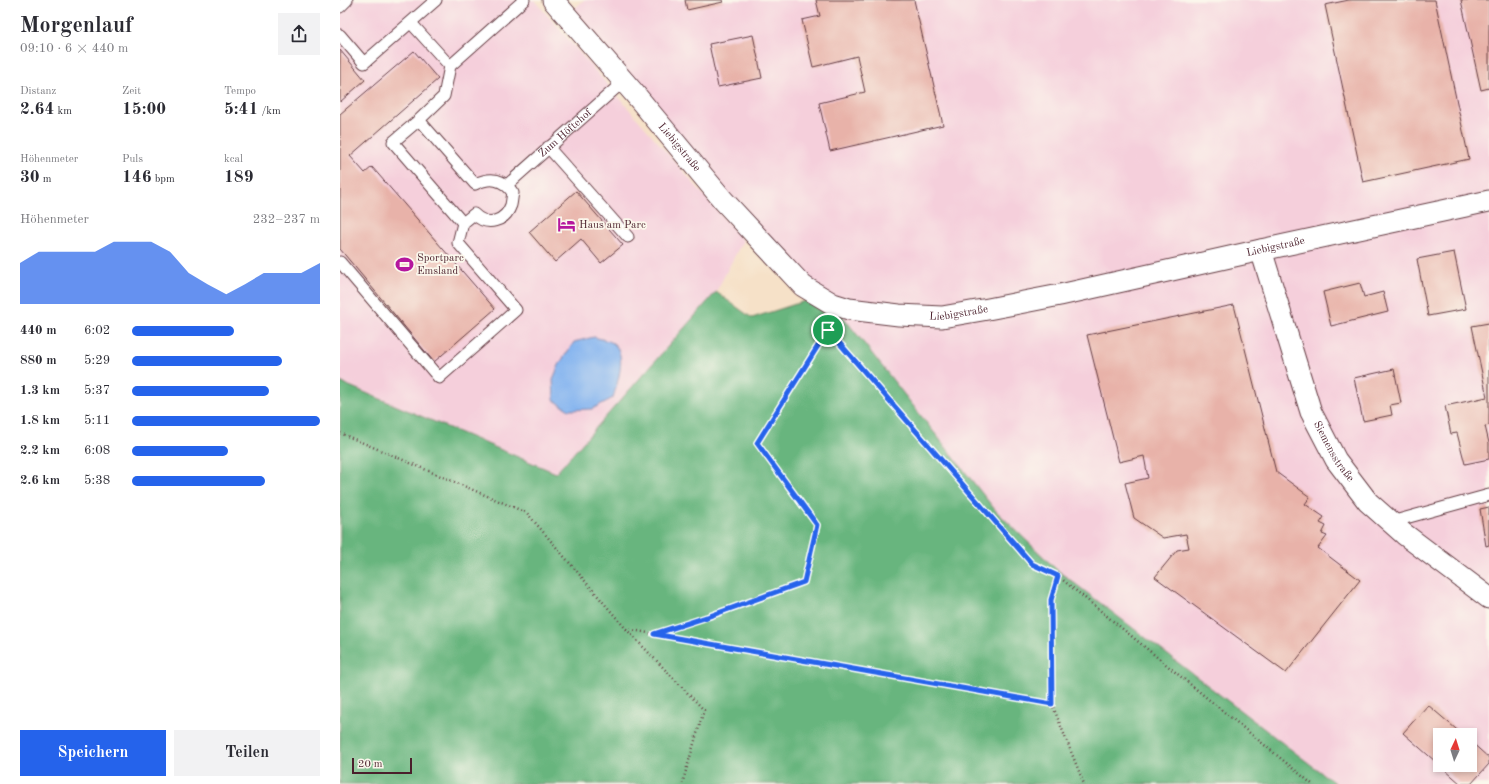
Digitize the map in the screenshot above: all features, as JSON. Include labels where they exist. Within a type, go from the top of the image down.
[{"type":"street","name":"Liebigstraße","points":[[553,0],[624,81],[722,200],[803,286],[833,304],[849,309],[899,315],[942,317],[1060,295],[1489,201]]},
{"type":"street","name":"Siemensstraße","points":[[1261,250],[1311,412],[1336,460],[1368,502],[1391,522],[1489,598]]},
{"type":"lane","points":[[340,7],[348,0]]},
{"type":"lane","points":[[340,35],[364,63],[436,0]]},
{"type":"lane","points":[[463,223],[393,142],[444,96],[450,66],[522,1]]},
{"type":"lane","points":[[411,23],[450,66]]},
{"type":"lane","name":"Zum Höftehof","points":[[507,185],[624,81]]},
{"type":"lane","points":[[340,262],[439,378],[516,310],[458,243],[463,223],[474,214],[480,220],[493,222],[505,216],[511,204],[513,192],[507,185],[494,179],[474,184],[419,120]]},
{"type":"lane","points":[[548,148],[628,237]]},
{"type":"lane","points":[[1391,522],[1489,495]]},
{"type":"path","points":[[654,634],[707,617],[804,582],[817,525],[757,443],[828,330],[833,304]]},
{"type":"path","points":[[828,330],[1032,564],[1058,576],[1312,784]]},
{"type":"path","points":[[340,433],[526,513],[626,629],[704,710],[682,784]]},
{"type":"path","points":[[1058,576],[1051,600],[1052,704],[1084,784]]},
{"type":"path","points":[[626,629],[1052,704]]},
{"type":"shaded area","points":[[340,0],[534,0],[743,240],[716,292],[556,474],[340,382]]},
{"type":"shaded area","points":[[584,0],[1489,0],[1489,784],[1336,784],[1056,569],[996,511],[833,304],[803,286],[574,9]]},
{"type":"green space","points":[[716,292],[752,318],[808,300],[833,304],[996,511],[1056,569],[1336,784],[340,784],[340,382],[556,473]]},
{"type":"water","points":[[594,337],[613,343],[620,355],[621,362],[619,377],[613,398],[592,409],[569,410],[554,400],[553,379],[560,363],[574,342]]},
{"type":"building","points":[[685,0],[722,0],[723,2],[687,10]]},
{"type":"building","points":[[816,0],[914,0],[943,125],[830,151],[819,103],[865,92],[857,56],[813,67],[802,20],[820,16]]},
{"type":"building","points":[[1349,0],[1435,0],[1469,159],[1363,182],[1325,5]]},
{"type":"building","points":[[1461,0],[1489,0],[1489,88],[1481,90]]},
{"type":"building","points":[[753,35],[762,78],[718,87],[709,44]]},
{"type":"building","points":[[340,50],[365,80],[340,102]]},
{"type":"building","points":[[414,51],[438,79],[350,156],[365,173],[372,167],[495,309],[434,362],[340,249],[340,114]]},
{"type":"building","points":[[576,191],[623,245],[601,263],[581,239],[555,262],[529,232]]},
{"type":"building","points":[[1454,252],[1466,309],[1428,316],[1417,259]]},
{"type":"building","points":[[1360,283],[1364,297],[1383,292],[1388,312],[1331,326],[1323,292]]},
{"type":"building","points":[[1234,305],[1276,472],[1310,497],[1305,504],[1324,517],[1320,523],[1326,526],[1322,534],[1327,536],[1318,548],[1360,580],[1286,673],[1155,577],[1177,550],[1189,548],[1186,534],[1163,538],[1134,518],[1125,483],[1148,478],[1144,456],[1119,462],[1087,335]]},
{"type":"building","points":[[1489,323],[1489,425],[1485,426],[1489,443],[1489,459],[1465,464],[1457,433],[1451,434],[1445,406],[1487,397],[1472,326]]},
{"type":"building","points":[[1394,369],[1401,403],[1390,405],[1392,415],[1363,421],[1354,378]]},
{"type":"building","points":[[1489,507],[1489,545],[1486,546],[1480,509]]},
{"type":"building","points":[[1428,705],[1455,728],[1433,728],[1433,759],[1403,733]]},
{"type":"building","points":[[1477,747],[1489,758],[1489,764],[1471,784],[1461,784],[1447,772],[1477,772]]},
{"type":"place","name":"Haus am Parc","points":[[566,225]]},
{"type":"place","name":"Sportparc Emsland","points":[[404,264]]},
{"type":"route","points":[[828,330],[1032,564],[1058,576],[1051,600],[1052,704],[654,634],[707,617],[804,582],[817,525],[757,443],[828,330]]}]
